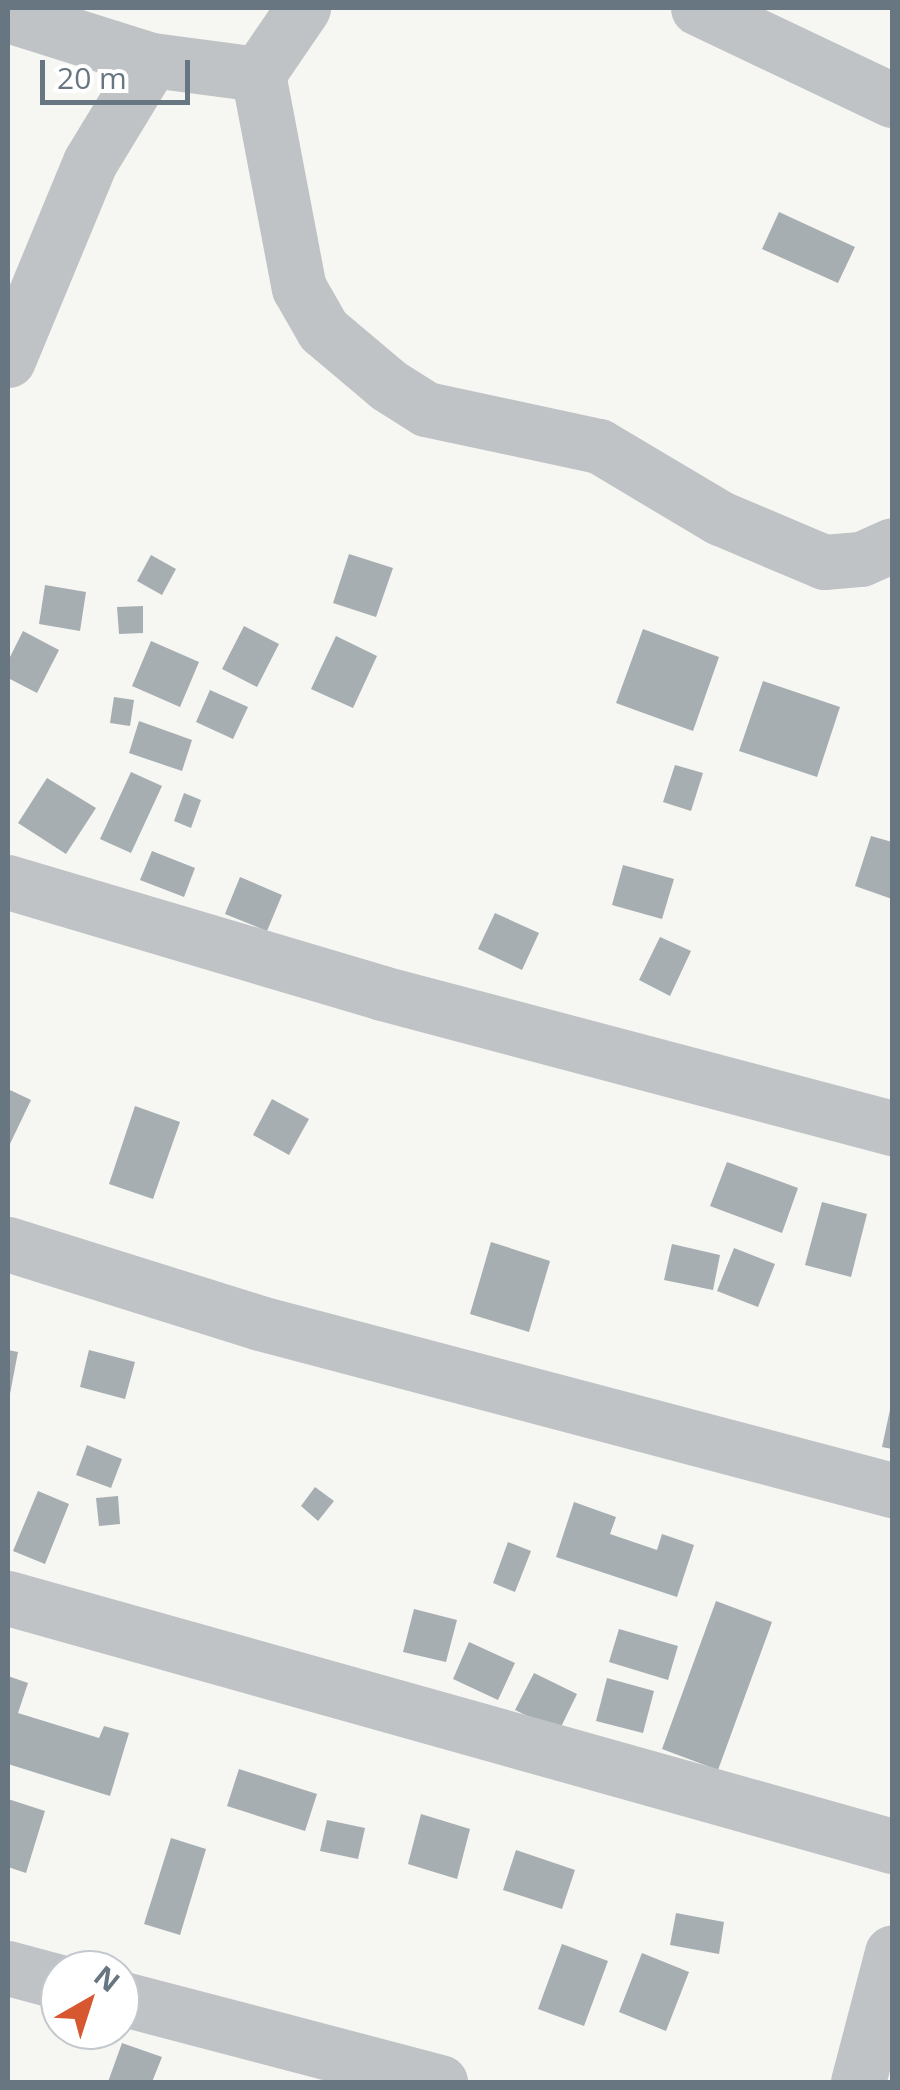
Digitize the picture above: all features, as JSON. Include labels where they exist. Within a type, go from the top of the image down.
[{"type":"street","points":[[303,8],[258,74],[298,288],[322,330],[388,385],[426,409],[599,446],[720,518],[824,562],[861,558],[892,545]]},
{"type":"street","points":[[698,8],[892,100]]},
{"type":"street","points":[[8,15],[152,60],[258,74]]},
{"type":"street","points":[[8,360],[20,290],[90,162],[152,60]]},
{"type":"street","points":[[8,882],[363,988],[892,1128]]},
{"type":"street","points":[[8,1244],[260,1324],[892,1490]]},
{"type":"street","points":[[8,1598],[892,1846]]},
{"type":"street","points":[[858,2082],[892,1952]]},
{"type":"street","points":[[8,1968],[40,1977]]},
{"type":"street","points":[[140,2003],[440,2082]]},
{"type":"building","points":[[779,212],[855,247],[838,283],[762,249]]},
{"type":"building","points":[[349,554],[393,568],[376,617],[333,603]]},
{"type":"building","points":[[151,555],[176,569],[162,595],[137,581]]},
{"type":"building","points":[[45,585],[86,592],[80,631],[39,624]]},
{"type":"building","points":[[143,606],[143,633],[119,634],[117,607]]},
{"type":"building","points":[[244,626],[279,644],[257,687],[222,669]]},
{"type":"building","points":[[643,629],[719,657],[693,731],[616,703]]},
{"type":"building","points":[[23,631],[59,650],[37,693],[8,678],[8,661]]},
{"type":"building","points":[[336,636],[377,656],[353,708],[311,689]]},
{"type":"building","points":[[151,641],[199,662],[180,707],[132,686]]},
{"type":"building","points":[[763,681],[840,707],[817,777],[739,751]]},
{"type":"building","points":[[210,690],[248,707],[233,739],[196,722]]},
{"type":"building","points":[[114,697],[134,700],[130,726],[110,723]]},
{"type":"building","points":[[139,721],[192,740],[182,771],[129,753]]},
{"type":"building","points":[[675,765],[703,773],[691,811],[663,802]]},
{"type":"building","points":[[131,772],[162,786],[131,853],[100,839]]},
{"type":"building","points":[[47,778],[96,808],[66,854],[18,823]]},
{"type":"building","points":[[184,793],[201,800],[191,828],[174,821]]},
{"type":"building","points":[[871,836],[892,842],[892,899],[855,886]]},
{"type":"building","points":[[152,851],[195,868],[184,897],[140,880]]},
{"type":"building","points":[[623,865],[674,879],[662,919],[612,905]]},
{"type":"building","points":[[240,877],[282,895],[267,931],[225,914]]},
{"type":"building","points":[[495,913],[539,933],[522,970],[478,949]]},
{"type":"building","points":[[660,937],[691,951],[670,996],[639,980]]},
{"type":"building","points":[[8,1089],[31,1100],[8,1148]]},
{"type":"building","points":[[272,1099],[309,1119],[289,1155],[253,1135]]},
{"type":"building","points":[[135,1106],[180,1122],[153,1199],[109,1184]]},
{"type":"building","points":[[727,1162],[798,1188],[782,1233],[710,1206]]},
{"type":"building","points":[[822,1202],[867,1214],[851,1277],[805,1265]]},
{"type":"building","points":[[491,1242],[550,1261],[529,1332],[470,1314]]},
{"type":"building","points":[[672,1244],[720,1255],[713,1290],[664,1280]]},
{"type":"building","points":[[734,1248],[775,1264],[758,1307],[717,1291]]},
{"type":"building","points":[[8,1350],[18,1352],[9,1399],[8,1399]]},
{"type":"building","points":[[89,1350],[135,1362],[125,1399],[80,1387]]},
{"type":"building","points":[[892,1405],[892,1449],[882,1447]]},
{"type":"building","points":[[87,1445],[122,1459],[111,1488],[76,1475]]},
{"type":"building","points":[[315,1487],[334,1501],[318,1521],[301,1506]]},
{"type":"building","points":[[38,1491],[69,1504],[45,1564],[13,1551]]},
{"type":"building","points":[[118,1496],[120,1524],[99,1526],[96,1498]]},
{"type":"building","points":[[574,1502],[616,1517],[610,1534],[657,1550],[662,1534],[694,1545],[677,1597],[556,1557]]},
{"type":"building","points":[[508,1542],[531,1551],[515,1592],[493,1583]]},
{"type":"building","points":[[716,1601],[772,1622],[718,1770],[662,1749]]},
{"type":"building","points":[[414,1609],[457,1620],[446,1662],[403,1652]]},
{"type":"building","points":[[619,1629],[678,1646],[668,1680],[609,1662]]},
{"type":"building","points":[[469,1642],[515,1663],[498,1700],[453,1679]]},
{"type":"building","points":[[534,1673],[577,1694],[559,1731],[515,1710]]},
{"type":"building","points":[[8,1676],[28,1683],[18,1713],[99,1738],[104,1726],[129,1733],[110,1796],[8,1764]]},
{"type":"building","points":[[607,1678],[654,1691],[643,1733],[596,1721]]},
{"type":"building","points":[[239,1769],[317,1794],[305,1831],[227,1806]]},
{"type":"building","points":[[8,1799],[45,1811],[26,1873],[8,1867]]},
{"type":"building","points":[[421,1814],[470,1829],[457,1879],[408,1864]]},
{"type":"building","points":[[327,1820],[365,1828],[358,1859],[320,1851]]},
{"type":"building","points":[[171,1838],[206,1849],[180,1935],[144,1924]]},
{"type":"building","points":[[516,1850],[575,1870],[562,1909],[503,1890]]},
{"type":"building","points":[[676,1913],[724,1922],[719,1954],[670,1945]]},
{"type":"building","points":[[562,1944],[608,1961],[584,2026],[538,2009]]},
{"type":"building","points":[[642,1953],[689,1972],[666,2031],[619,2012]]},
{"type":"building","points":[[140,2049],[162,2057],[152,2082],[108,2082],[119,2050]]}]
